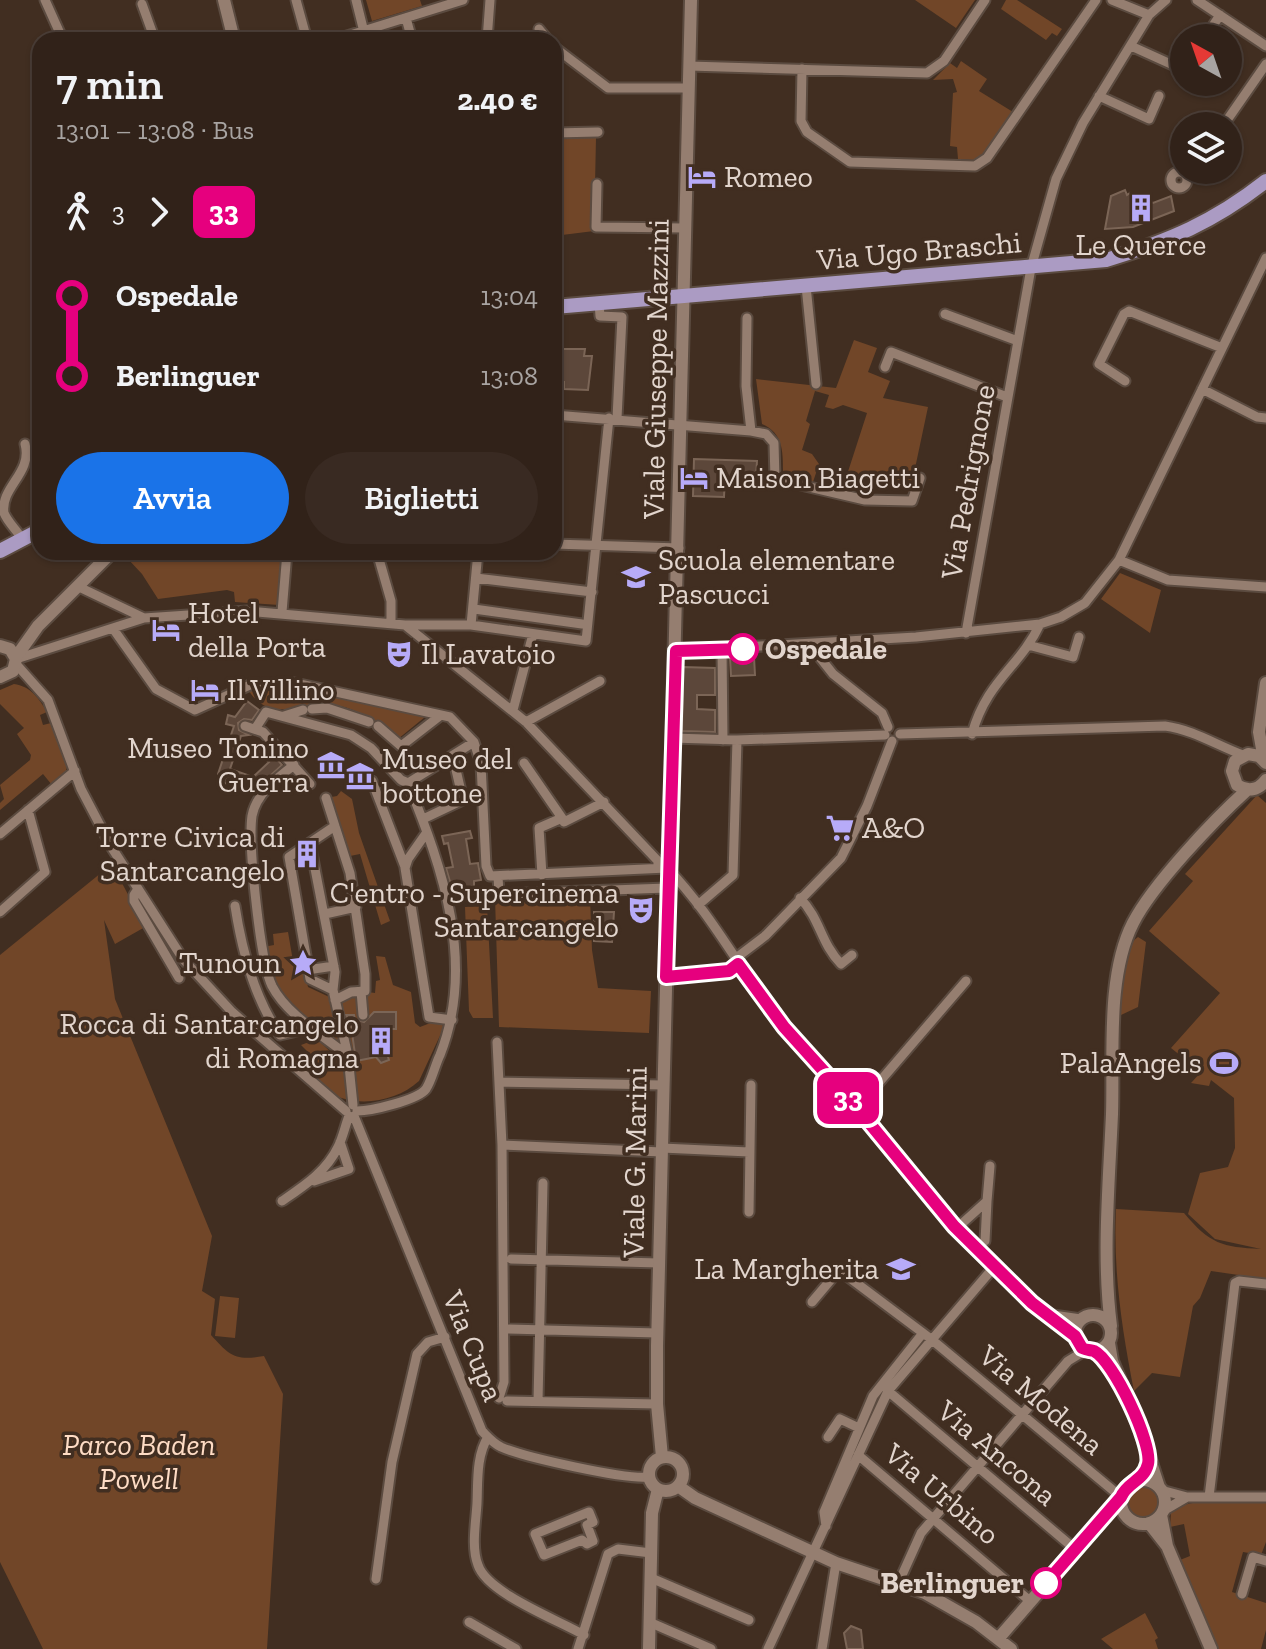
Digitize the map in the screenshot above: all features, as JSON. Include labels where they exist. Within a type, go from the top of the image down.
[{"type":"main road","name":"Via Ugo Braschi","points":[[562,306],[1106,260],[1164,243],[1232,208],[1266,181]]},
{"type":"main road","name":"Via Ugo Braschi","points":[[1232,208],[1266,199]]},
{"type":"main road","points":[[0,551],[32,534]]},
{"type":"street","points":[[45,0],[59,32]]},
{"type":"street","points":[[224,0],[232,32]]},
{"type":"street","points":[[296,0],[305,32]]},
{"type":"street","points":[[356,0],[364,32]]},
{"type":"street","points":[[372,32],[406,18],[426,5],[463,0]]},
{"type":"street","points":[[488,32],[490,0]]},
{"type":"street","name":"Viale Giuseppe Mazzini","points":[[663,868],[676,651],[691,0]]},
{"type":"street","points":[[689,66],[927,73],[944,61],[985,0]]},
{"type":"street","points":[[802,69],[801,121],[807,132],[850,162],[975,166],[987,158],[1096,0]]},
{"type":"street","points":[[1112,0],[1149,15]]},
{"type":"street","name":"Via Pedrignone","points":[[966,633],[1031,268],[1056,179],[1074,138],[1099,96],[1149,15],[1166,0]]},
{"type":"street","points":[[1197,0],[1266,46]]},
{"type":"street","points":[[142,4],[152,32]]},
{"type":"street","points":[[1214,24],[1220,15]]},
{"type":"street","points":[[406,18],[410,32]]},
{"type":"street","points":[[1131,46],[1170,64]]},
{"type":"street","points":[[562,53],[608,88],[689,88]]},
{"type":"street","points":[[1233,112],[1266,64]]},
{"type":"street","points":[[1099,96],[1149,119],[1159,96]]},
{"type":"street","points":[[562,133],[598,132]]},
{"type":"street","points":[[597,184],[596,227],[684,228]]},
{"type":"street","points":[[676,651],[966,633],[1040,624],[1061,617],[1085,603],[1119,560],[1266,258]]},
{"type":"street","points":[[806,286],[816,384]]},
{"type":"street","points":[[16,660],[140,620],[247,611],[405,625],[471,625],[586,641],[622,317],[600,316],[599,303]]},
{"type":"street","points":[[1125,381],[1099,364],[1124,314],[1129,311],[1222,348]]},
{"type":"street","points":[[945,314],[1018,341]]},
{"type":"street","points":[[747,318],[746,386],[751,431]]},
{"type":"street","points":[[885,367],[891,352],[1007,397]]},
{"type":"street","points":[[1202,389],[1257,417],[1266,418]]},
{"type":"street","points":[[562,415],[682,423],[766,434],[774,443],[775,479],[865,500],[912,501],[920,478]]},
{"type":"street","points":[[22,539],[2,511],[1,501],[4,491],[25,465],[25,444]]},
{"type":"street","points":[[562,544],[679,548]]},
{"type":"street","points":[[2,678],[38,626],[104,560]]},
{"type":"street","points":[[282,612],[286,560]]},
{"type":"street","points":[[379,560],[391,601],[391,623]]},
{"type":"street","points":[[471,625],[477,560]]},
{"type":"street","points":[[1119,560],[1168,580],[1266,587]]},
{"type":"street","points":[[476,578],[592,592]]},
{"type":"street","points":[[79,587],[140,620]]},
{"type":"street","points":[[474,609],[582,624]]},
{"type":"street","points":[[129,648],[129,633],[140,620]]},
{"type":"street","points":[[972,734],[978,712],[992,687],[1028,645],[1040,624]]},
{"type":"street","points":[[405,625],[513,710],[604,802],[698,905],[784,1027],[857,1108],[957,1228],[994,1267],[1083,1344],[1121,1386]]},
{"type":"street","points":[[38,626],[3,646],[53,709],[81,789],[138,889],[198,976],[303,1076],[349,1110],[412,1098],[426,1089],[452,1020],[456,969],[449,901],[423,819],[408,783],[401,780],[363,741],[334,728],[266,712],[250,728],[263,732],[310,784]]},
{"type":"street","points":[[114,630],[156,689],[195,710],[250,685],[295,683],[450,717],[474,742],[482,772],[486,866],[494,876],[499,894],[667,888]]},
{"type":"street","points":[[513,710],[533,634]]},
{"type":"street","points":[[1028,645],[1073,657],[1079,637]]},
{"type":"street","points":[[666,977],[729,971],[841,858],[867,806],[891,734],[882,713],[833,674],[810,645]]},
{"type":"street","points":[[722,650],[723,740]]},
{"type":"street","points":[[2,678],[29,680]]},
{"type":"street","points":[[526,722],[600,681]]},
{"type":"street","points":[[1265,761],[1260,754],[1259,724],[1266,683]]},
{"type":"street","points":[[284,716],[327,708],[374,724],[401,746],[441,715]]},
{"type":"street","points":[[1233,766],[1246,754],[1259,724]]},
{"type":"street","points":[[672,738],[737,740],[1165,726],[1197,733],[1220,746],[1265,761]]},
{"type":"street","points":[[698,905],[733,875],[737,740]]},
{"type":"street","points":[[408,783],[474,742]]},
{"type":"street","points":[[1220,746],[1233,766],[1234,781],[1224,812]]},
{"type":"street","points":[[423,819],[463,800],[453,757]]},
{"type":"street","points":[[524,763],[564,822],[604,802]]},
{"type":"street","points":[[294,765],[260,796],[252,816],[255,893],[262,947],[271,984],[283,1002],[348,1056]]},
{"type":"street","points":[[0,834],[75,771]]},
{"type":"street","points":[[372,781],[405,868],[429,1017],[452,1020]]},
{"type":"street","points":[[1234,781],[1259,788]]},
{"type":"street","points":[[47,794],[73,785],[81,789]]},
{"type":"street","points":[[1211,1649],[1167,1546],[1162,1513],[1165,1504],[1140,1429],[1121,1386],[1109,1343],[1111,1326],[1107,1282],[1116,992],[1123,949],[1141,910],[1224,812],[1259,788]]},
{"type":"street","points":[[326,798],[350,873],[356,907],[363,1015]]},
{"type":"street","points":[[0,912],[45,872],[28,810]]},
{"type":"street","points":[[542,875],[539,828],[562,818]]},
{"type":"street","points":[[335,826],[289,857],[307,970],[310,979],[334,995],[363,991]]},
{"type":"street","points":[[405,868],[427,832]]},
{"type":"street","points":[[282,1201],[312,1181],[324,1168],[340,1142],[349,1110],[348,1056],[334,995],[334,966],[310,843]]},
{"type":"street","points":[[494,876],[663,868]]},
{"type":"street","name":"Viale G. Marini","points":[[662,1457],[657,1404],[657,1333],[666,977],[667,888],[663,868]]},
{"type":"street","points":[[592,873],[592,890]]},
{"type":"street","points":[[138,889],[134,901],[179,978]]},
{"type":"street","points":[[800,898],[814,913],[824,944],[841,964],[852,955]]},
{"type":"street","points":[[235,906],[245,953],[269,1020],[280,1035],[314,1027]]},
{"type":"street","points":[[325,914],[356,907]]},
{"type":"street","points":[[307,970],[334,966]]},
{"type":"street","points":[[857,1108],[966,981]]},
{"type":"street","points":[[497,1042],[502,1145],[503,1400],[657,1404]]},
{"type":"street","points":[[499,1082],[663,1085]]},
{"type":"street","points":[[749,1212],[751,1085]]},
{"type":"street","name":"Via Cupa","points":[[349,1110],[482,1431],[502,1447],[515,1451],[628,1478],[649,1477]]},
{"type":"street","points":[[312,1181],[349,1169],[340,1142]]},
{"type":"street","points":[[502,1145],[749,1152]]},
{"type":"street","points":[[985,1241],[990,1166]]},
{"type":"street","points":[[538,1401],[543,1183]]},
{"type":"street","points":[[957,1228],[987,1201]]},
{"type":"street","points":[[511,1259],[659,1263]]},
{"type":"street","points":[[826,1526],[824,1512],[863,1427],[873,1396],[994,1267]]},
{"type":"street","name":"Via Modena","points":[[812,1302],[839,1270],[927,1336],[1121,1497]]},
{"type":"street","points":[[898,1584],[921,1533],[933,1517],[1083,1344],[1084,1317],[1102,1300],[1107,1282]]},
{"type":"street","points":[[1209,1497],[1235,1283],[1266,1284]]},
{"type":"street","points":[[1046,1313],[1103,1317],[1111,1326]]},
{"type":"street","points":[[509,1329],[657,1333]]},
{"type":"street","points":[[768,1649],[858,1455],[863,1427],[927,1336]]},
{"type":"street","points":[[376,1579],[392,1462],[417,1354],[428,1342],[445,1337]]},
{"type":"street","points":[[1083,1344],[1109,1343]]},
{"type":"street","name":"Via Ancona","points":[[888,1391],[1076,1550]]},
{"type":"street","points":[[828,1437],[840,1419],[863,1427]]},
{"type":"street","points":[[488,1437],[478,1469],[475,1554],[480,1569],[523,1606],[548,1615],[584,1635]]},
{"type":"street","name":"Via Urbino","points":[[858,1455],[1030,1601]]},
{"type":"street","points":[[662,1457],[673,1459],[681,1466],[683,1476],[678,1486],[668,1491],[658,1489],[649,1477],[650,1467],[662,1457]]},
{"type":"street","points":[[998,1639],[1121,1497],[1127,1486],[1145,1472],[1149,1460]]},
{"type":"street","points":[[1138,1480],[1150,1481],[1160,1489],[1187,1497],[1266,1497]]},
{"type":"street","points":[[678,1486],[695,1498],[812,1553],[954,1608],[1011,1649]]},
{"type":"street","points":[[649,1649],[652,1513],[658,1489]]},
{"type":"street","points":[[1121,1497],[1121,1508],[1127,1518],[1137,1524],[1149,1523],[1187,1497]]},
{"type":"street","points":[[589,1512],[593,1522],[587,1525],[593,1541],[587,1544],[582,1540],[544,1555],[535,1534],[589,1512]]},
{"type":"street","points":[[1095,1527],[1114,1519],[1127,1518]]},
{"type":"street","points":[[1149,1523],[1167,1546]]},
{"type":"street","points":[[578,1649],[608,1554],[618,1549],[651,1553]]},
{"type":"street","points":[[1242,1594],[1253,1557],[1266,1561]]},
{"type":"street","points":[[822,1649],[836,1563]]},
{"type":"street","points":[[651,1578],[749,1620]]},
{"type":"street","points":[[469,1622],[516,1649]]},
{"type":"street","points":[[649,1622],[711,1649]]},
{"type":"green space","points":[[366,0],[420,0],[422,6],[372,21]]},
{"type":"green space","points":[[915,0],[975,0],[956,28]]},
{"type":"green space","points":[[1006,0],[1017,0],[1062,29],[1057,36],[1052,33],[1046,40],[1001,9]]},
{"type":"green space","points":[[961,61],[987,79],[979,91],[1013,112],[983,155],[975,160],[958,159],[957,147],[950,146],[953,93],[957,92],[953,79],[933,80],[950,63],[957,68]]},
{"type":"green space","points":[[562,137],[596,138],[594,231],[562,235]]},
{"type":"green space","points":[[854,340],[877,348],[868,372],[890,381],[883,398],[928,407],[910,492],[856,473],[849,494],[830,489],[832,481],[844,484],[867,413],[843,405],[833,409],[825,407],[829,395],[815,391],[806,421],[810,424],[802,450],[812,454],[819,464],[813,482],[783,472],[778,438],[762,424],[756,379],[836,388]]},
{"type":"green space","points":[[129,560],[283,560],[279,605],[235,602],[234,592],[227,590],[158,599]]},
{"type":"green space","points":[[1120,573],[1161,590],[1150,633],[1101,599]]},
{"type":"green space","points":[[14,684],[29,690],[44,707],[47,712],[40,715],[43,725],[51,723],[67,767],[65,774],[52,785],[43,774],[0,810],[4,799],[0,785],[30,760],[31,755],[17,734],[24,728],[0,704],[0,690]]},
{"type":"green space","points":[[247,688],[300,688],[342,694],[425,717],[398,739],[356,711],[326,704],[273,708],[255,699]]},
{"type":"green space","points":[[341,791],[352,799],[359,833],[390,921],[381,925],[360,854],[345,857],[326,798],[337,796]]},
{"type":"green space","points":[[1257,795],[1266,803],[1266,1279],[1211,1271],[1200,1298],[1193,1306],[1180,1377],[1152,1373],[1134,1391],[1119,1300],[1116,1209],[1184,1213],[1218,1242],[1261,1249],[1215,1239],[1188,1214],[1200,1173],[1228,1167],[1235,1148],[1234,1098],[1211,1080],[1209,1086],[1191,1083],[1201,1072],[1171,1048],[1220,993],[1149,931],[1193,881],[1185,874]]},
{"type":"green space","name":"Parco Baden Powell","points":[[112,864],[145,927],[115,944],[104,920],[115,999],[212,1236],[202,1291],[215,1299],[211,1335],[223,1348],[239,1357],[264,1356],[283,1394],[267,1649],[43,1649],[0,1562],[0,955]]},
{"type":"green space","points":[[590,897],[592,950],[598,988],[651,991],[649,1033],[499,1027],[495,898]]},
{"type":"green space","points":[[487,906],[493,1018],[473,1018],[469,1011],[465,907]]},
{"type":"green space","points":[[288,932],[294,967],[304,969],[308,987],[340,1002],[368,992],[375,993],[376,981],[380,980],[376,956],[385,957],[393,985],[411,992],[415,1023],[420,1027],[438,1020],[444,1027],[419,1081],[386,1099],[360,1101],[335,1096],[314,1080],[298,1061],[310,1054],[301,1045],[317,1039],[339,1060],[348,1057],[283,1002],[271,984],[263,947],[274,945],[273,934]]},
{"type":"green space","points":[[1138,937],[1146,942],[1138,1007],[1121,1015],[1125,961],[1132,943]]},
{"type":"green space","points":[[220,1296],[239,1298],[235,1338],[215,1336]]},
{"type":"green space","points":[[1143,1485],[1154,1490],[1159,1501],[1154,1512],[1143,1517],[1132,1512],[1127,1501],[1132,1490]]},
{"type":"green space","points":[[1202,1501],[1266,1501],[1266,1542],[1261,1555],[1243,1552],[1232,1592],[1266,1603],[1266,1630],[1261,1649],[1216,1649],[1180,1560],[1190,1556],[1184,1524],[1170,1527],[1171,1512],[1174,1507]]},
{"type":"green space","points":[[1145,1613],[1158,1638],[1155,1640],[1158,1649],[1113,1649],[1101,1639]]},
{"type":"building","name":"Le Querce","points":[[1125,190],[1127,195],[1130,193],[1153,203],[1171,196],[1174,211],[1133,227],[1105,229],[1111,196]]},
{"type":"building","points":[[562,349],[585,349],[584,356],[592,356],[588,390],[564,389]]},
{"type":"building","points":[[694,459],[757,461],[756,477],[725,476],[724,497],[693,496]]},
{"type":"building","points":[[754,657],[755,675],[731,676],[730,658]]},
{"type":"building","points":[[683,667],[715,668],[715,695],[697,695],[697,709],[715,710],[715,732],[682,731]]},
{"type":"building","points":[[247,701],[259,710],[252,720],[244,719],[238,723],[239,730],[249,735],[241,736],[230,769],[253,777],[269,762],[258,753],[265,745],[282,765],[257,788],[249,782],[235,780],[227,784],[219,780],[218,774],[234,726],[226,724],[228,715],[235,717]]},
{"type":"building","points":[[470,831],[472,838],[466,839],[470,864],[478,863],[481,880],[474,881],[474,893],[467,898],[459,894],[456,884],[451,885],[446,868],[453,867],[448,843],[444,844],[442,836]]},
{"type":"building","points":[[594,912],[614,912],[612,942],[594,941]]},
{"type":"building","name":"Rocca di Santarcangelo di Romagna","points":[[374,1012],[396,1012],[396,1029],[388,1029],[386,1051],[389,1060],[381,1063],[376,1057],[356,1061],[351,1026],[346,1015],[354,1015],[355,1019],[364,1022]]},
{"type":"building","points":[[851,1626],[861,1630],[863,1649],[847,1649],[844,1633]]},
{"type":"bus line","name":"33","points":[[743,649],[676,651],[666,977],[729,971],[738,964],[784,1027],[857,1108],[954,1226],[1032,1303],[1075,1336],[1082,1348],[1095,1351],[1121,1386],[1147,1447],[1149,1460],[1145,1472],[1127,1486],[1121,1497],[1046,1583]]},
{"type":"place","name":"Romeo","points":[[702,177]]},
{"type":"place","name":"Le Querce","points":[[1141,208]]},
{"type":"place","name":"Maison Biagetti","points":[[694,478]]},
{"type":"place","name":"Scuola elementare Pascucci","points":[[636,577]]},
{"type":"place","name":"Hotel della Porta","points":[[166,630]]},
{"type":"place","name":"Ospedale","points":[[743,649]]},
{"type":"place","name":"Il Lavatoio","points":[[399,654]]},
{"type":"place","name":"Il Villino","points":[[205,690]]},
{"type":"place","name":"Museo Tonino Guerra","points":[[331,765]]},
{"type":"place","name":"Museo del bottone","points":[[360,776]]},
{"type":"place","name":"A&O","points":[[840,828]]},
{"type":"place","name":"Torre Civica di Santarcangelo","points":[[307,854]]},
{"type":"place","name":"C'entro - Supercinema Santarcangelo","points":[[641,910]]},
{"type":"place","name":"Tunoun","points":[[303,963]]},
{"type":"place","name":"Rocca di Santarcangelo di Romagna","points":[[381,1041]]},
{"type":"place","name":"PalaAngels","points":[[1224,1063]]},
{"type":"place","name":"La Margherita","points":[[901,1269]]},
{"type":"place","name":"Berlinguer","points":[[1046,1583]]}]
